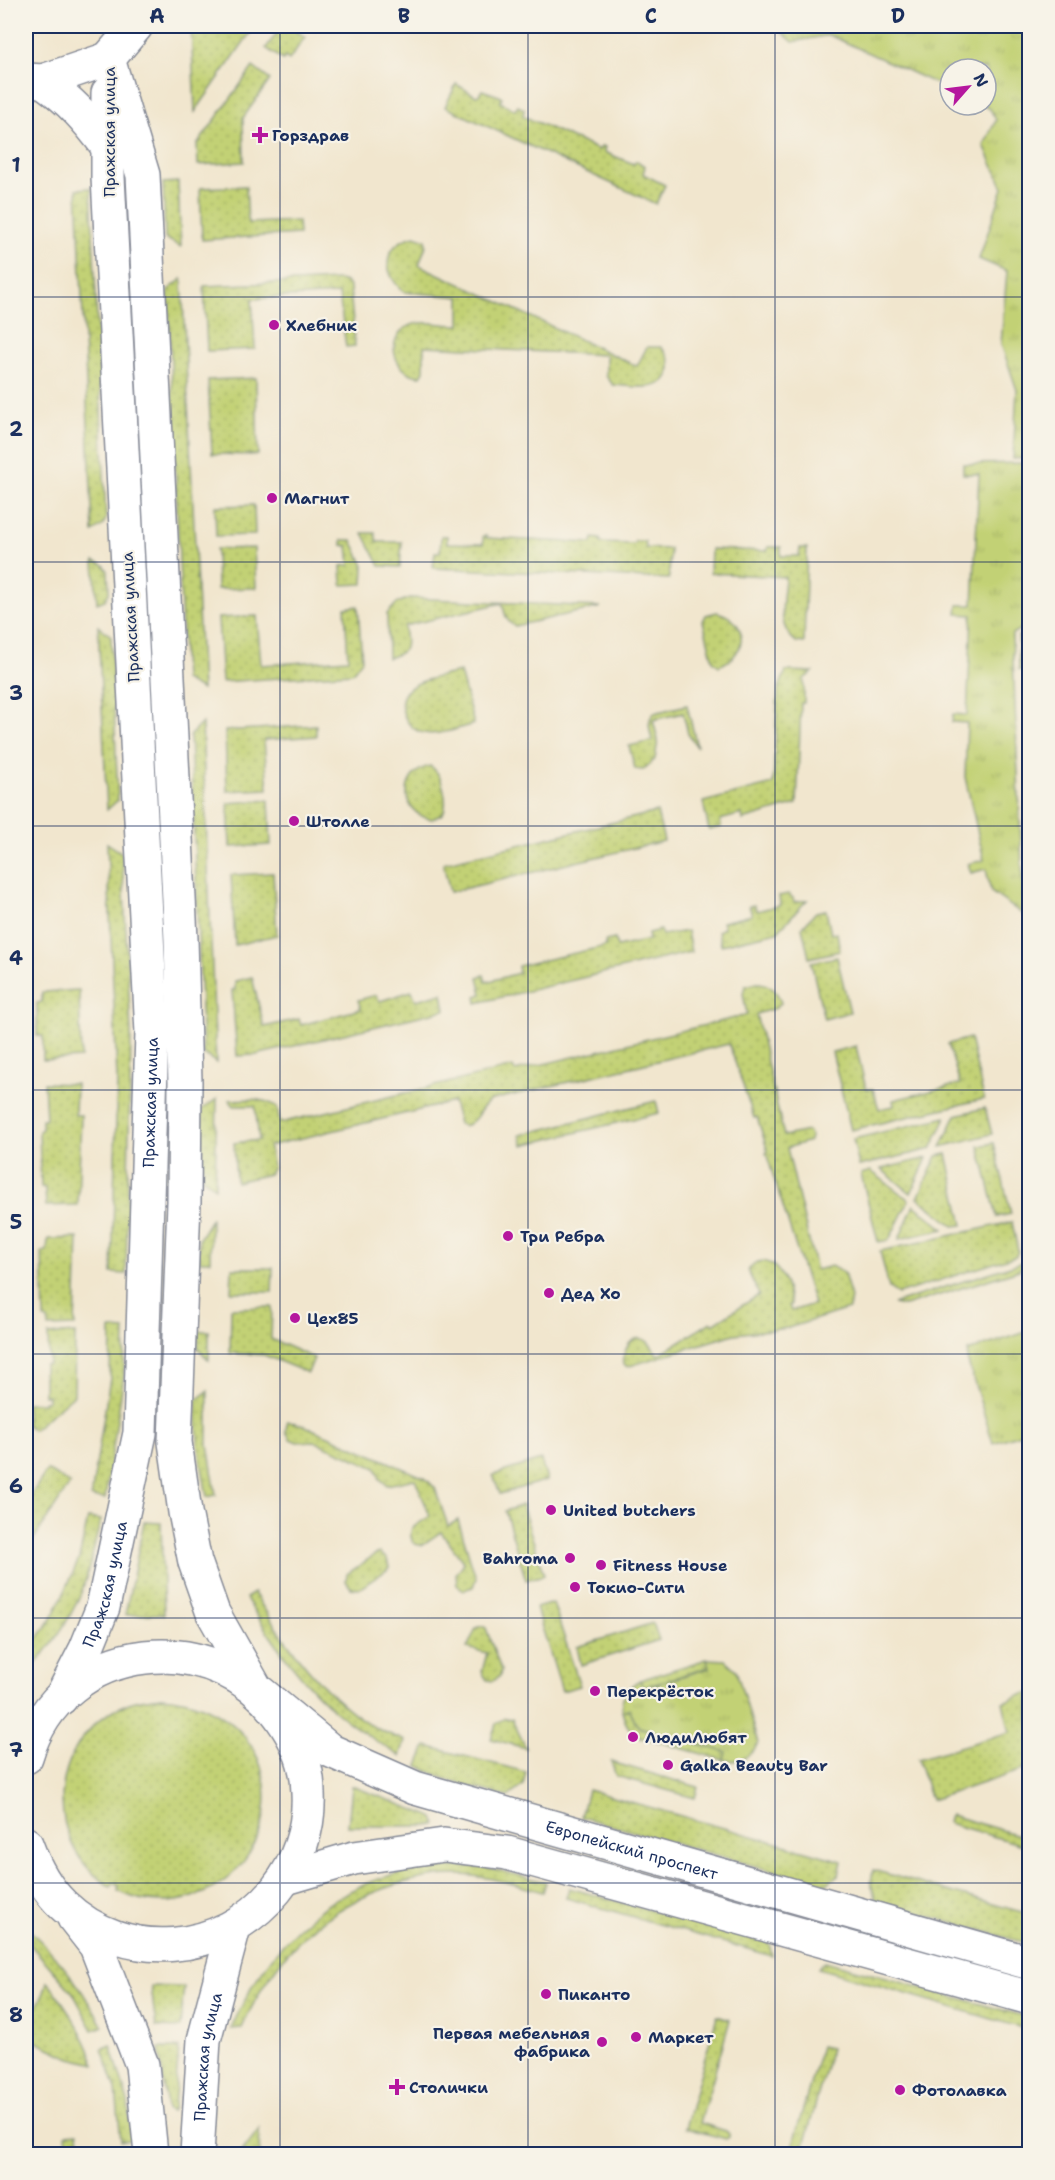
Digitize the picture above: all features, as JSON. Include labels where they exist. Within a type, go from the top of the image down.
[{"type":"street","points":[[34,80],[108,59],[136,26]]},
{"type":"street","name":"Пражская улица","points":[[61,1698],[104,1607],[140,1433],[152,1034],[108,147],[108,59]]},
{"type":"street","name":"Пражская улица","points":[[108,59],[143,175],[181,928],[185,1082],[184,1202],[175,1442],[195,1562],[213,1613],[256,1689]]},
{"type":"street","points":[[34,80],[69,100],[108,147]]},
{"type":"street","points":[[26,1757],[33,1728],[79,1682],[99,1670],[122,1661],[145,1656],[169,1655],[192,1658],[215,1665],[237,1675],[256,1689],[277,1710],[293,1735],[305,1773],[308,1792],[307,1822],[299,1851],[286,1878],[263,1906],[234,1927],[206,1939],[176,1945],[145,1944],[115,1937],[88,1924],[63,1905],[26,1889]]},
{"type":"street","name":"Европейский проспект","points":[[256,1689],[331,1751],[415,1788],[1029,1963]]},
{"type":"street","points":[[26,1844],[34,1866],[47,1887],[96,1946],[132,2035],[142,2065],[151,2154]]},
{"type":"street","name":"Европейский проспект","points":[[286,1878],[354,1858],[444,1845],[507,1853],[1029,1998]]},
{"type":"street","name":"Пражская улица","points":[[197,2154],[204,2040],[234,1927]]},
{"type":"green space","points":[[191,26],[255,26],[195,112]]},
{"type":"green space","points":[[282,26],[289,26],[305,37],[289,60],[285,57],[283,60],[266,48]]},
{"type":"green space","points":[[775,26],[1029,26],[1029,458],[1013,459],[1017,390],[1001,344],[1007,271],[979,259],[1003,188],[984,145],[996,120],[994,117],[998,117],[998,57],[938,57],[938,85],[829,35],[793,42]]},
{"type":"green space","points":[[253,67],[270,80],[243,118],[244,162],[198,165],[197,145]]},
{"type":"green space","points":[[456,84],[476,96],[482,90],[502,97],[500,102],[515,110],[518,106],[524,109],[523,116],[599,150],[602,146],[605,147],[604,152],[634,164],[636,161],[645,166],[643,174],[665,185],[656,204],[445,107]]},
{"type":"green space","points":[[178,182],[181,247],[165,238],[163,183]]},
{"type":"green space","points":[[246,186],[248,223],[298,221],[299,234],[202,240],[200,188]]},
{"type":"green space","points":[[91,188],[106,519],[102,526],[93,532],[77,189]]},
{"type":"green space","points":[[415,236],[426,240],[419,265],[637,366],[647,347],[661,347],[670,362],[668,377],[656,386],[613,385],[606,376],[606,355],[424,346],[424,371],[421,376],[412,374],[398,363],[395,355],[396,339],[401,332],[409,326],[421,323],[460,325],[460,297],[404,292],[391,276],[388,259],[391,252],[396,245]]},
{"type":"green space","points":[[182,279],[202,690],[184,680],[168,290]]},
{"type":"green space","points":[[339,280],[346,282],[350,288],[355,346],[346,347],[339,294],[252,299],[255,349],[207,351],[204,286]]},
{"type":"green space","points":[[256,378],[258,455],[212,454],[208,380]]},
{"type":"green space","points":[[1029,463],[1029,624],[1012,634],[1024,915],[991,892],[986,869],[971,873],[968,864],[984,860],[965,777],[967,723],[952,722],[953,714],[967,715],[972,615],[957,614],[958,605],[973,605],[979,474],[963,474],[963,464]]},
{"type":"green space","points":[[254,505],[255,535],[216,536],[215,506]]},
{"type":"green space","points":[[363,533],[375,533],[377,542],[402,542],[400,567],[380,566]]},
{"type":"green space","points":[[441,536],[447,536],[447,543],[483,544],[483,536],[486,538],[592,543],[593,538],[600,539],[601,543],[634,544],[635,541],[645,541],[646,548],[670,549],[669,579],[433,568],[435,552],[440,552]]},
{"type":"green space","points":[[342,540],[352,540],[364,566],[363,584],[342,585],[341,566],[350,565],[348,546],[342,545]]},
{"type":"green space","points":[[768,547],[781,547],[781,556],[799,556],[800,548],[807,548],[804,643],[796,642],[785,628],[782,612],[785,577],[710,573],[711,549],[767,551]]},
{"type":"green space","points":[[254,548],[256,588],[217,589],[216,549]]},
{"type":"green space","points":[[94,561],[104,565],[108,571],[109,593],[105,600],[97,603]]},
{"type":"green space","points":[[410,598],[601,607],[515,626],[507,619],[502,603],[404,626],[406,638],[404,650],[388,658],[387,614],[397,603]]},
{"type":"green space","points":[[358,606],[362,660],[352,673],[222,682],[218,618],[257,616],[261,665],[348,659],[345,608]]},
{"type":"green space","points":[[717,612],[728,616],[735,622],[740,629],[741,638],[736,654],[719,666],[713,661],[703,621],[706,615]]},
{"type":"green space","points":[[98,626],[111,636],[118,800],[107,810]]},
{"type":"green space","points":[[1029,629],[1029,671],[1019,670],[1018,636]]},
{"type":"green space","points":[[786,671],[813,672],[804,679],[804,703],[801,703],[797,804],[743,820],[742,814],[720,820],[721,827],[709,830],[703,802],[773,784],[778,690]]},
{"type":"green space","points":[[460,672],[474,724],[436,733],[417,731],[407,722],[404,715],[401,704],[404,695],[418,683]]},
{"type":"green space","points":[[687,705],[697,747],[688,734],[683,713],[653,720],[658,740],[655,759],[643,770],[635,769],[629,746],[652,741],[649,722],[654,713]]},
{"type":"green space","points":[[202,723],[216,1063],[203,1053],[190,735]]},
{"type":"green space","points":[[316,725],[316,736],[264,740],[268,789],[227,791],[225,731]]},
{"type":"green space","points":[[430,766],[438,774],[445,795],[443,814],[432,819],[421,816],[414,810],[407,794],[412,777],[420,770]]},
{"type":"green space","points":[[269,800],[271,845],[230,847],[228,803]]},
{"type":"green space","points":[[657,812],[664,841],[450,892],[443,863]]},
{"type":"green space","points":[[107,843],[122,853],[131,1034],[126,1274],[112,1273],[117,1079]]},
{"type":"green space","points":[[273,873],[277,935],[235,945],[231,875]]},
{"type":"green space","points":[[788,894],[794,902],[807,900],[777,932],[721,945],[718,931],[724,928],[722,922],[752,915],[749,906],[754,905],[757,911],[780,905],[779,896]]},
{"type":"green space","points":[[826,910],[831,934],[837,933],[840,951],[809,958],[802,927],[816,912]]},
{"type":"green space","points":[[660,930],[662,935],[687,931],[691,952],[477,1003],[476,996],[482,994],[478,977],[484,975],[486,982],[519,973],[518,966],[606,946],[605,941],[615,939],[617,947],[649,940],[648,933]]},
{"type":"green space","points":[[837,957],[850,1012],[824,1019],[811,962]]},
{"type":"green space","points":[[252,977],[264,1027],[299,1019],[301,1025],[361,1009],[358,1000],[376,995],[380,1001],[412,991],[416,1000],[442,993],[445,1010],[256,1055],[237,1056],[232,990],[235,990],[235,981]]},
{"type":"green space","points":[[765,984],[772,989],[778,995],[781,1003],[776,1008],[756,1014],[784,1136],[807,1131],[811,1136],[810,1141],[787,1148],[816,1270],[831,1266],[844,1273],[851,1298],[849,1309],[788,1328],[734,1334],[627,1367],[624,1364],[624,1355],[628,1345],[635,1339],[647,1341],[658,1355],[759,1295],[748,1271],[761,1261],[775,1267],[784,1279],[791,1311],[814,1304],[766,1153],[768,1152],[757,1117],[754,1118],[729,1044],[492,1100],[484,1106],[473,1121],[464,1126],[459,1124],[453,1102],[269,1146],[273,1167],[269,1174],[236,1182],[234,1143],[259,1140],[255,1106],[234,1106],[229,1100],[254,1099],[272,1104],[277,1107],[280,1123],[513,1067],[515,1071],[747,1015],[743,993],[745,986]]},
{"type":"green space","points":[[79,990],[81,1058],[43,1060],[43,1036],[37,1036],[37,1003],[42,1002],[42,992]]},
{"type":"green space","points":[[970,1038],[984,1099],[851,1130],[832,1052],[856,1046],[866,1089],[873,1089],[879,1109],[894,1106],[893,1100],[960,1084],[948,1044]]},
{"type":"green space","points":[[44,1083],[76,1084],[75,1115],[81,1115],[78,1205],[46,1206],[45,1188],[41,1187],[39,1131],[42,1129],[42,1119],[46,1119]]},
{"type":"green space","points":[[217,1099],[215,1187],[202,1177],[202,1109]]},
{"type":"green space","points":[[656,1101],[659,1113],[523,1145],[520,1135]]},
{"type":"green space","points":[[985,1108],[992,1134],[941,1147],[956,1115]]},
{"type":"green space","points":[[946,1117],[931,1149],[859,1166],[853,1139]]},
{"type":"green space","points":[[994,1143],[1011,1214],[997,1217],[979,1146]]},
{"type":"green space","points":[[947,1154],[963,1225],[954,1226],[918,1198],[937,1156]]},
{"type":"green space","points":[[927,1158],[911,1193],[881,1169]]},
{"type":"green space","points":[[871,1171],[909,1200],[889,1240],[878,1242],[861,1174]]},
{"type":"green space","points":[[914,1205],[944,1229],[899,1239]]},
{"type":"green space","points":[[211,1219],[210,1261],[199,1261],[199,1239]]},
{"type":"green space","points":[[1012,1222],[1018,1251],[1016,1256],[898,1294],[889,1288],[880,1251]]},
{"type":"green space","points":[[78,1238],[75,1326],[49,1327],[48,1320],[44,1319],[42,1252],[47,1251],[48,1239]]},
{"type":"green space","points":[[1026,1261],[1019,1270],[905,1306],[893,1304]]},
{"type":"green space","points":[[232,1268],[273,1268],[272,1292],[231,1292]]},
{"type":"green space","points":[[272,1307],[271,1339],[314,1358],[308,1373],[264,1355],[230,1353],[231,1308]]},
{"type":"green space","points":[[111,1329],[125,1330],[124,1375],[105,1499],[91,1497],[110,1378]]},
{"type":"green space","points":[[198,1331],[209,1331],[209,1360],[198,1349]]},
{"type":"green space","points":[[1029,1331],[1029,1431],[993,1443],[967,1359],[968,1351]]},
{"type":"green space","points":[[75,1333],[74,1395],[33,1430],[26,1424],[26,1403],[44,1403],[48,1400],[48,1395],[44,1395],[44,1365],[49,1364],[48,1335]]},
{"type":"green space","points":[[208,1391],[208,1444],[216,1495],[207,1497],[198,1444],[196,1400]]},
{"type":"green space","points":[[287,1421],[303,1425],[425,1478],[435,1488],[448,1526],[458,1520],[476,1578],[473,1587],[464,1590],[457,1585],[456,1574],[464,1563],[441,1532],[422,1545],[412,1540],[412,1528],[430,1516],[415,1479],[387,1485],[380,1479],[376,1468],[314,1441],[297,1442],[290,1439],[286,1431]]},
{"type":"green space","points":[[541,1460],[547,1480],[500,1494],[493,1475]]},
{"type":"green space","points":[[47,1470],[70,1484],[26,1551],[26,1503]]},
{"type":"green space","points":[[522,1505],[544,1575],[526,1580],[505,1511]]},
{"type":"green space","points":[[88,1518],[101,1520],[81,1593],[57,1637],[26,1675],[26,1655],[50,1621],[65,1591],[79,1559]]},
{"type":"green space","points":[[144,1522],[161,1523],[164,1614],[125,1615]]},
{"type":"green space","points":[[380,1553],[387,1559],[389,1567],[387,1570],[359,1589],[351,1588],[346,1581],[347,1574]]},
{"type":"green space","points":[[254,1593],[293,1651],[325,1688],[361,1719],[405,1741],[400,1756],[346,1720],[303,1679],[278,1648],[246,1598]]},
{"type":"green space","points":[[553,1603],[580,1686],[562,1691],[536,1608]]},
{"type":"green space","points":[[653,1623],[659,1640],[581,1665],[577,1647]]},
{"type":"green space","points":[[482,1626],[486,1628],[501,1670],[500,1676],[493,1681],[487,1680],[482,1672],[487,1653],[467,1648],[476,1628]]},
{"type":"green space","points":[[707,1659],[709,1667],[642,1688],[640,1680]]},
{"type":"green space","points":[[707,1659],[725,1660],[736,1670],[758,1743],[748,1756],[740,1760],[724,1760],[726,1752],[639,1727],[630,1709],[622,1711],[623,1697],[635,1683],[640,1680],[643,1688],[709,1668]]},
{"type":"green space","points":[[1029,1692],[1029,1768],[931,1800],[918,1759],[1010,1732],[1003,1702]]},
{"type":"green space","points":[[161,1697],[185,1700],[207,1708],[218,1713],[237,1728],[258,1759],[265,1782],[265,1807],[260,1830],[250,1852],[235,1871],[216,1887],[193,1897],[184,1900],[155,1902],[118,1891],[119,1886],[113,1883],[111,1887],[88,1867],[72,1844],[64,1817],[63,1790],[69,1763],[82,1738],[102,1718],[129,1703]]},
{"type":"green space","points":[[630,1709],[639,1727],[727,1752],[724,1760],[641,1737],[628,1727],[625,1720],[622,1711]]},
{"type":"green space","points":[[505,1718],[512,1719],[526,1748],[491,1739],[496,1724]]},
{"type":"green space","points":[[426,1746],[526,1772],[523,1785],[508,1797],[450,1781],[418,1766]]},
{"type":"green space","points":[[611,1762],[698,1787],[695,1798],[616,1776]]},
{"type":"green space","points":[[352,1786],[428,1815],[434,1818],[436,1823],[428,1826],[348,1826]]},
{"type":"green space","points":[[588,1790],[842,1861],[839,1874],[827,1884],[819,1884],[581,1817]]},
{"type":"green space","points":[[950,1815],[1029,1838],[1029,1847],[948,1823]]},
{"type":"green space","points":[[456,1866],[481,1866],[546,1882],[543,1892],[479,1877],[442,1875],[406,1882],[372,1894],[347,1906],[303,1938],[268,1979],[242,2028],[231,2029],[244,2001],[278,1950],[322,1909],[347,1893],[375,1880],[405,1872]]},
{"type":"green space","points":[[873,1870],[1029,1914],[1029,1944],[876,1901],[871,1883]]},
{"type":"green space","points":[[569,1888],[769,1943],[772,1956],[566,1898]]},
{"type":"green space","points":[[26,1927],[69,1973],[103,2026],[93,2030],[73,1993],[26,1940]]},
{"type":"green space","points":[[825,1961],[1024,2016],[1029,2019],[1029,2030],[818,1968]]},
{"type":"green space","points":[[47,1981],[74,2021],[95,2064],[70,2058],[26,2037],[26,2017],[40,2001]]},
{"type":"green space","points":[[151,1986],[184,1987],[180,2028],[156,2027]]},
{"type":"green space","points":[[717,2016],[730,2020],[700,2123],[726,2131],[729,2137],[726,2139],[685,2128]]},
{"type":"green space","points":[[111,2045],[128,2102],[131,2140],[121,2141],[116,2089],[102,2049]]},
{"type":"green space","points":[[821,2046],[831,2048],[802,2153],[790,2154]]},
{"type":"green space","points":[[159,2048],[179,2048],[174,2107],[171,2112],[167,2109]]},
{"type":"green space","points":[[259,2129],[260,2154],[240,2154]]},
{"type":"green space","points":[[78,2133],[80,2154],[68,2154],[66,2134]]},
{"type":"place","name":"Горздрав","points":[[260,135]]},
{"type":"place","name":"Хлебник","points":[[274,325]]},
{"type":"place","name":"Магнит","points":[[272,498]]},
{"type":"place","name":"Штолле","points":[[294,821]]},
{"type":"place","name":"Три Ребра","points":[[508,1236]]},
{"type":"place","name":"Дед Хо","points":[[549,1293]]},
{"type":"place","name":"Цех85","points":[[295,1318]]},
{"type":"place","name":"United butchers","points":[[551,1510]]},
{"type":"place","name":"Bahroma","points":[[570,1558]]},
{"type":"place","name":"Fitness House","points":[[601,1565]]},
{"type":"place","name":"Токио-Сити","points":[[575,1587]]},
{"type":"place","name":"Перекрёсток","points":[[595,1691]]},
{"type":"place","name":"ЛюдиЛюбят","points":[[633,1737]]},
{"type":"place","name":"Galka Beauty Bar","points":[[668,1765]]},
{"type":"place","name":"Пиканто","points":[[546,1994]]},
{"type":"place","name":"Маркет","points":[[636,2037]]},
{"type":"place","name":"Первая мебельная фабрика","points":[[602,2042]]},
{"type":"place","name":"Столички","points":[[397,2087]]},
{"type":"place","name":"Фотолавка","points":[[900,2090]]}]
